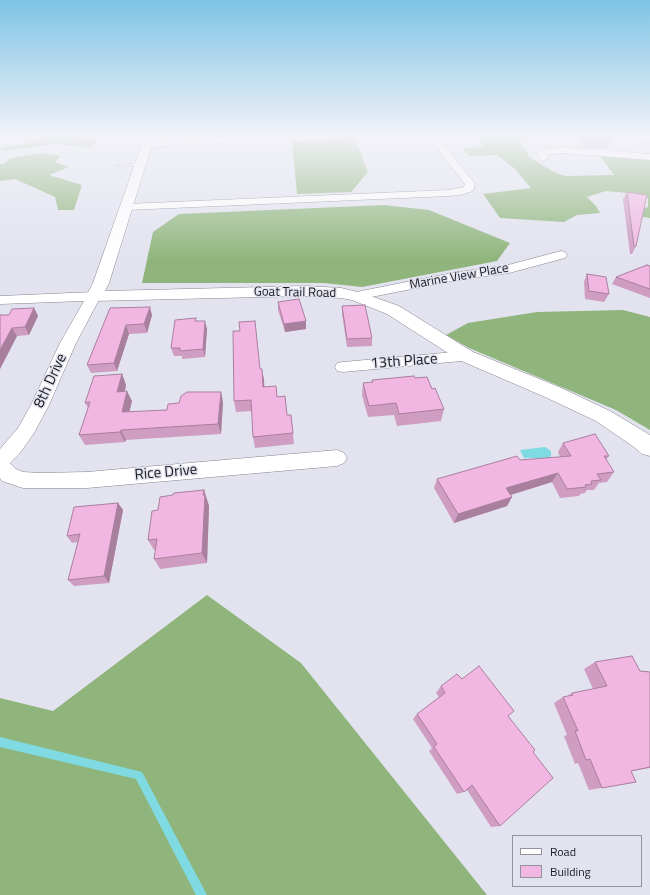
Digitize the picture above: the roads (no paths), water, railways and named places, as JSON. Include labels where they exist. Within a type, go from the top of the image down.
[{"type":"street","points":[[0,300],[94,296],[101,283],[136,177]]},
{"type":"street","points":[[127,207],[460,192],[469,189],[470,184],[464,177]]},
{"type":"street","name":"Marine View Place","points":[[356,296],[452,277],[509,269],[561,255]]},
{"type":"street","name":"Goat Trail Road","points":[[94,296],[305,291],[341,293],[356,296],[376,302],[393,310],[466,356],[552,392],[603,416],[630,432],[650,448]]},
{"type":"street","name":"8th Drive","points":[[0,461],[25,433],[40,405],[68,343],[94,296]]},
{"type":"street","name":"13th Place","points":[[343,367],[466,356]]},
{"type":"street","name":"Rice Drive","points":[[0,464],[9,475],[23,480],[40,481],[87,480],[337,458]]},
{"type":"water","points":[[545,447],[551,451],[551,458],[524,458],[520,450]]},
{"type":"waterway","points":[[0,742],[139,775],[202,895]]}]
